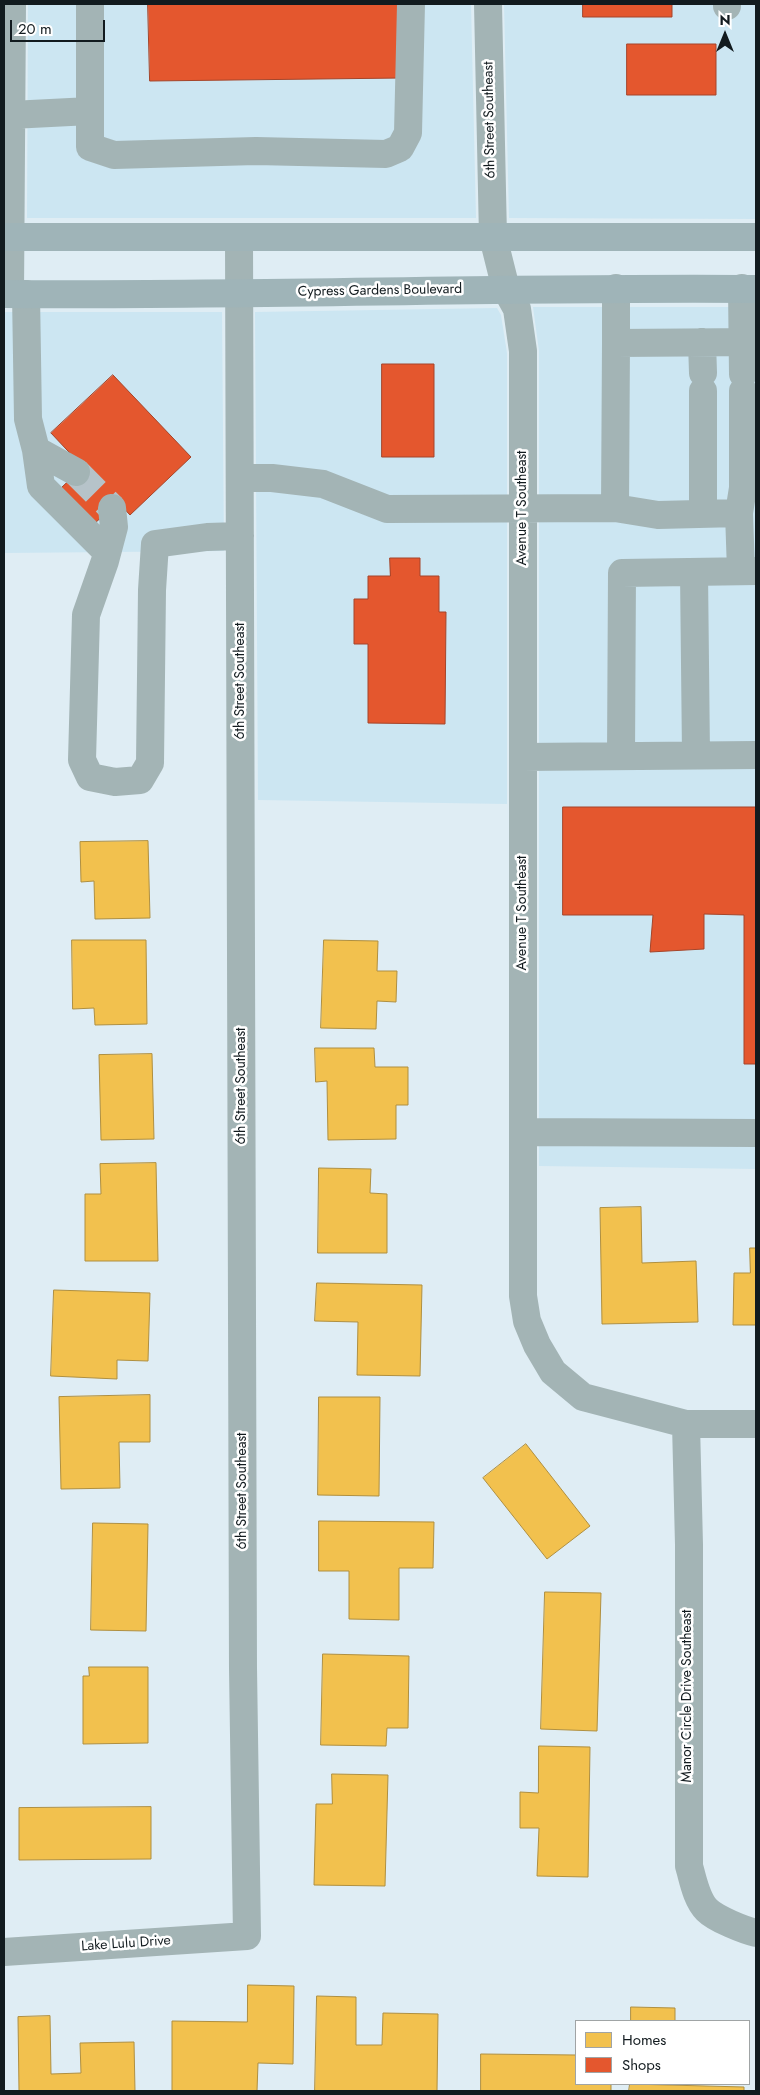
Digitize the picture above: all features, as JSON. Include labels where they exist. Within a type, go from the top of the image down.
[{"type":"main road","points":[[7,237],[756,237]]},
{"type":"main road","name":"Cypress Gardens Boulevard","points":[[13,294],[238,294],[506,289],[749,288]]},
{"type":"street","points":[[12,4],[7,237],[28,419],[36,450],[41,486],[107,552]]},
{"type":"street","points":[[90,4],[90,147],[114,155],[256,151],[386,154],[400,148],[408,133],[411,4]]},
{"type":"street","name":"6th Street Southeast","points":[[488,4],[493,237]]},
{"type":"street","points":[[11,115],[90,111]]},
{"type":"street","name":"6th Street Southeast","points":[[239,237],[243,1668],[247,1936]]},
{"type":"street","name":"Avenue T Southeast","points":[[493,237],[506,289],[516,309],[523,351],[523,1296],[527,1320],[537,1345],[553,1372],[582,1397],[686,1424],[756,1424]]},
{"type":"street","points":[[615,508],[616,288]]},
{"type":"street","points":[[621,756],[622,573],[749,571],[739,513],[743,488],[743,383],[749,342],[749,288]]},
{"type":"street","points":[[702,342],[703,514]]},
{"type":"street","points":[[616,343],[749,342]]},
{"type":"street","points":[[36,450],[76,472]]},
{"type":"street","points":[[240,478],[272,478],[323,484],[387,509],[615,508],[658,515],[739,513]]},
{"type":"street","points":[[112,508],[114,527],[86,615],[82,760],[90,777],[115,782],[140,780],[150,763],[152,590],[155,544],[207,537],[240,536]]},
{"type":"street","points":[[694,572],[696,755]]},
{"type":"street","points":[[523,757],[756,755]]},
{"type":"street","points":[[523,1132],[756,1133]]},
{"type":"street","name":"Manor Circle Drive Southeast","points":[[686,1424],[689,1545],[689,1866],[696,1891],[707,1910],[740,1929],[756,1933]]},
{"type":"street","name":"Lake Lulu Drive","points":[[4,1952],[247,1936]]},
{"type":"shaded area","points":[[28,4],[471,4],[476,218],[27,218]]},
{"type":"shaded area","points":[[504,4],[756,4],[756,219],[509,218]]},
{"type":"shaded area","points":[[533,307],[756,307],[756,1169],[539,1166],[539,351]]},
{"type":"shaded area","points":[[497,308],[501,315],[507,353],[507,804],[258,800],[255,312]]},
{"type":"shaded area","points":[[4,312],[222,312],[224,551],[4,553]]},
{"type":"building: Homes","points":[[148,841],[150,918],[95,919],[94,881],[81,882],[80,842]]},
{"type":"building: Homes","points":[[72,940],[146,940],[147,1024],[95,1025],[94,1008],[73,1009]]},
{"type":"building: Homes","points":[[324,940],[378,941],[377,971],[397,971],[396,1002],[377,1001],[376,1029],[321,1028]]},
{"type":"building: Homes","points":[[315,1048],[374,1048],[375,1067],[408,1067],[408,1105],[396,1105],[396,1139],[328,1140],[327,1081],[316,1082]]},
{"type":"building: Homes","points":[[152,1054],[154,1139],[101,1140],[99,1055]]},
{"type":"building: Homes","points":[[156,1163],[158,1261],[85,1261],[85,1194],[101,1194],[100,1164]]},
{"type":"building: Homes","points":[[319,1168],[371,1169],[370,1193],[387,1194],[387,1253],[318,1253]]},
{"type":"building: Homes","points":[[641,1207],[642,1263],[696,1261],[698,1322],[602,1324],[600,1208]]},
{"type":"building: Homes","points":[[750,1248],[756,1248],[756,1325],[733,1325],[734,1273],[750,1273]]},
{"type":"building: Homes","points":[[317,1283],[422,1285],[420,1376],[357,1375],[358,1322],[315,1321]]},
{"type":"building: Homes","points":[[54,1290],[150,1293],[148,1361],[117,1360],[117,1379],[51,1376]]},
{"type":"building: Homes","points":[[150,1395],[150,1442],[119,1442],[120,1488],[61,1489],[59,1397]]},
{"type":"building: Homes","points":[[319,1397],[380,1397],[379,1496],[318,1495]]},
{"type":"building: Homes","points":[[526,1444],[590,1526],[547,1559],[483,1478]]},
{"type":"building: Homes","points":[[319,1521],[434,1522],[433,1568],[399,1568],[399,1620],[349,1619],[349,1571],[319,1571]]},
{"type":"building: Homes","points":[[93,1523],[148,1524],[146,1631],[91,1630]]},
{"type":"building: Homes","points":[[545,1592],[601,1593],[597,1731],[541,1729]]},
{"type":"building: Homes","points":[[323,1654],[409,1656],[408,1728],[387,1728],[386,1746],[321,1745]]},
{"type":"building: Homes","points":[[89,1667],[148,1667],[148,1743],[83,1744],[83,1676],[89,1676]]},
{"type":"building: Homes","points":[[539,1746],[590,1747],[588,1877],[537,1876],[539,1828],[520,1828],[520,1792],[538,1793]]},
{"type":"building: Homes","points":[[332,1774],[388,1775],[385,1886],[314,1885],[316,1804],[332,1804]]},
{"type":"building: Homes","points":[[151,1807],[151,1859],[19,1860],[19,1808]]},
{"type":"building: Homes","points":[[248,1985],[294,1986],[293,2064],[258,2063],[257,2091],[172,2091],[172,2021],[247,2022]]},
{"type":"building: Homes","points":[[317,1996],[356,1997],[356,2045],[382,2045],[383,2013],[438,2014],[437,2091],[315,2091]]},
{"type":"building: Homes","points":[[631,2007],[675,2008],[675,2020],[631,2020]]},
{"type":"building: Homes","points":[[50,2016],[51,2074],[81,2073],[80,2043],[134,2042],[135,2091],[19,2091],[18,2017]]},
{"type":"building: Homes","points":[[481,2054],[575,2055],[575,2085],[611,2085],[611,2091],[481,2091]]},
{"type":"building: Homes","points":[[630,2085],[744,2087],[744,2091],[629,2091]]},
{"type":"building: Shops","points":[[148,4],[400,4],[401,78],[150,81]]},
{"type":"building: Shops","points":[[583,4],[672,4],[672,17],[583,17]]},
{"type":"building: Shops","points":[[627,44],[716,44],[716,95],[627,95]]},
{"type":"building: Shops","points":[[382,364],[434,364],[434,457],[382,457]]},
{"type":"building: Shops","points":[[113,375],[191,457],[130,515],[117,501],[95,523],[61,488],[83,467],[51,433]]},
{"type":"building: Shops","points":[[390,558],[420,558],[420,576],[439,576],[439,612],[446,612],[445,724],[368,723],[368,644],[354,644],[354,599],[368,599],[368,576],[390,576]]},
{"type":"building: Shops","points":[[563,807],[756,807],[756,1064],[744,1064],[744,915],[704,914],[704,949],[650,952],[653,915],[563,915]]},
{"type":"tunnel","points":[[76,472],[112,508]]}]
